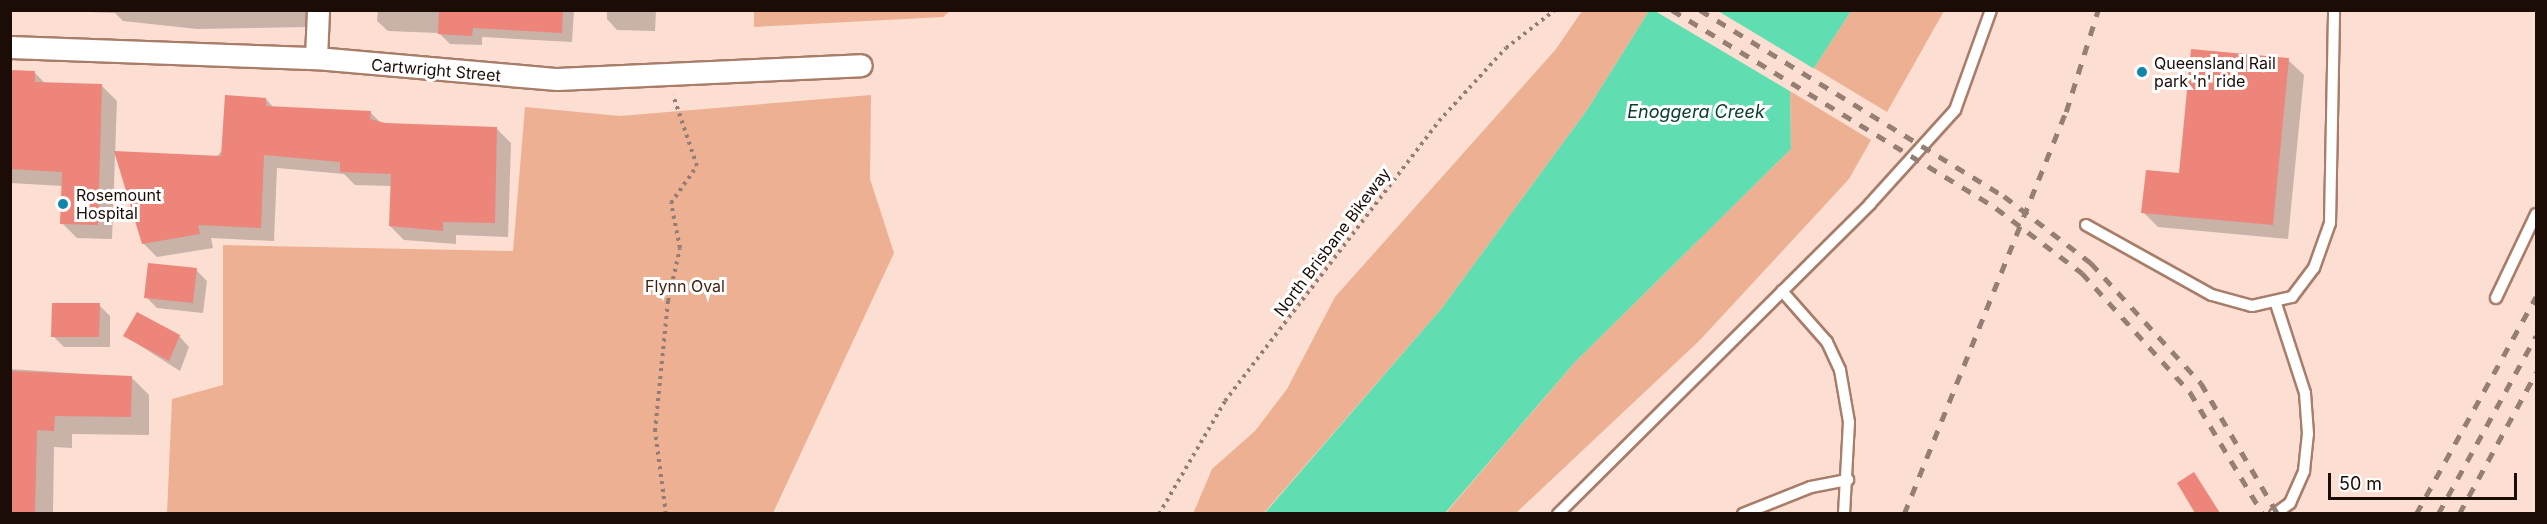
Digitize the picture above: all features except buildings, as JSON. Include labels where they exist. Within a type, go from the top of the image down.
[{"type":"street","points":[[316,58],[318,10]]},
{"type":"street","name":"Cartwright Street","points":[[10,47],[316,58],[557,79],[861,65]]},
{"type":"lane","points":[[1558,513],[1782,291],[1955,110],[1991,10]]},
{"type":"lane","points":[[2086,225],[2212,295],[2252,306],[2276,304],[2306,282],[2324,249],[2330,223],[2337,57],[2334,10]]},
{"type":"lane","points":[[2496,298],[2536,214]]},
{"type":"lane","points":[[1782,291],[1827,342],[1840,370],[1849,422],[1848,480],[1844,513]]},
{"type":"lane","points":[[2275,513],[2290,503],[2304,471],[2308,434],[2305,393],[2276,304]]},
{"type":"lane","points":[[1743,513],[1811,486],[1848,480]]},
{"type":"path","name":"North Brisbane Bikeway","points":[[1159,513],[1225,401],[1439,121],[1506,48],[1552,11]]},
{"type":"path","points":[[666,513],[655,431],[661,352],[680,240],[671,203],[697,166],[674,96]]},
{"type":"green space","points":[[754,10],[950,11],[943,17],[754,27]]},
{"type":"green space","points":[[1582,11],[1649,11],[1587,110],[1442,308],[1264,513],[1193,514],[1212,469],[1255,431],[1287,389],[1335,297],[1556,49]]},
{"type":"green space","points":[[1851,11],[1944,11],[1887,112],[1814,68]]},
{"type":"green space","points":[[1790,91],[1871,140],[1849,179],[1700,340],[1516,513],[1445,514],[1575,362],[1791,149]]},
{"type":"green space","name":"Flynn Oval","points":[[871,95],[870,179],[894,253],[773,513],[167,513],[172,399],[223,385],[223,245],[513,251],[525,107],[620,116]]},
{"type":"water","name":"Enoggera Creek","points":[[1649,11],[1851,11],[1814,68],[1790,91],[1791,149],[1575,362],[1445,513],[1264,514],[1442,308],[1587,110]]},
{"type":"pier","points":[[1655,11],[1718,11],[1816,70],[1793,93]]},
{"type":"railway","points":[[1672,10],[1996,208],[2082,273],[2190,392],[2263,514]]},
{"type":"railway","points":[[1700,10],[2004,196],[2091,263],[2201,383],[2278,514]]},
{"type":"railway","points":[[1904,514],[2066,112],[2098,10]]},
{"type":"railway","points":[[2416,514],[2536,297]]},
{"type":"railway","points":[[2438,514],[2536,336]]},
{"type":"railway","points":[[2459,514],[2536,373]]},
{"type":"place","name":"Queensland Rail park 'n' ride","points":[[2142,72]]},
{"type":"place","name":"Rosemount Hospital","points":[[63,204]]}]
